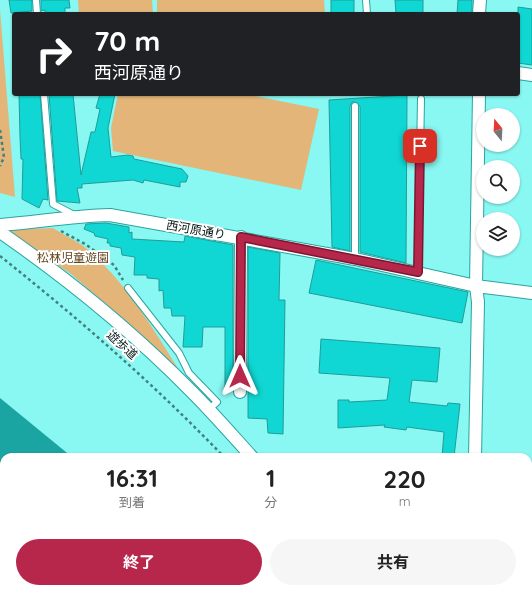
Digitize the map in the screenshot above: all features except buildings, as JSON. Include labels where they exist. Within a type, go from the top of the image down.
[{"type":"street","points":[[480,0],[480,12]]},
{"type":"street","points":[[520,73],[532,75]]},
{"type":"street","points":[[474,453],[478,302],[476,286],[479,96]]},
{"type":"street","name":"西河原通り","points":[[0,225],[51,221],[76,216],[110,215],[355,258],[476,286],[532,293]]},
{"type":"street","points":[[0,232],[42,263],[113,320],[161,363],[248,453]]},
{"type":"street","points":[[240,392],[241,237]]},
{"type":"lane","points":[[36,0],[37,12]]},
{"type":"lane","points":[[366,0],[367,12]]},
{"type":"lane","points":[[44,96],[53,204],[76,216]]},
{"type":"lane","points":[[418,272],[420,99]]},
{"type":"lane","points":[[355,106],[355,258]]},
{"type":"lane","points":[[128,288],[179,353],[189,373],[217,402],[208,410]]},
{"type":"path","points":[[0,130],[4,157],[0,166]]},
{"type":"path","points":[[56,229],[84,244],[114,265],[128,288]]},
{"type":"path","name":"遊歩道","points":[[0,256],[57,301],[113,349],[177,407],[220,453]]},
{"type":"green space","points":[[78,0],[152,0],[153,12],[79,12]]},
{"type":"green space","points":[[157,0],[324,0],[325,12],[157,12]]},
{"type":"green space","points":[[0,9],[15,197],[0,193]]},
{"type":"green space","points":[[118,96],[256,96],[319,109],[301,190],[113,151],[111,128]]},
{"type":"green space","name":"松林児童遊園","points":[[53,228],[82,245],[111,273],[137,305],[181,373],[71,274],[7,230]]},
{"type":"water","points":[[0,398],[67,453],[0,453]]},
{"type":"route","points":[[240,376],[241,237],[355,258],[418,272],[420,146]]}]
